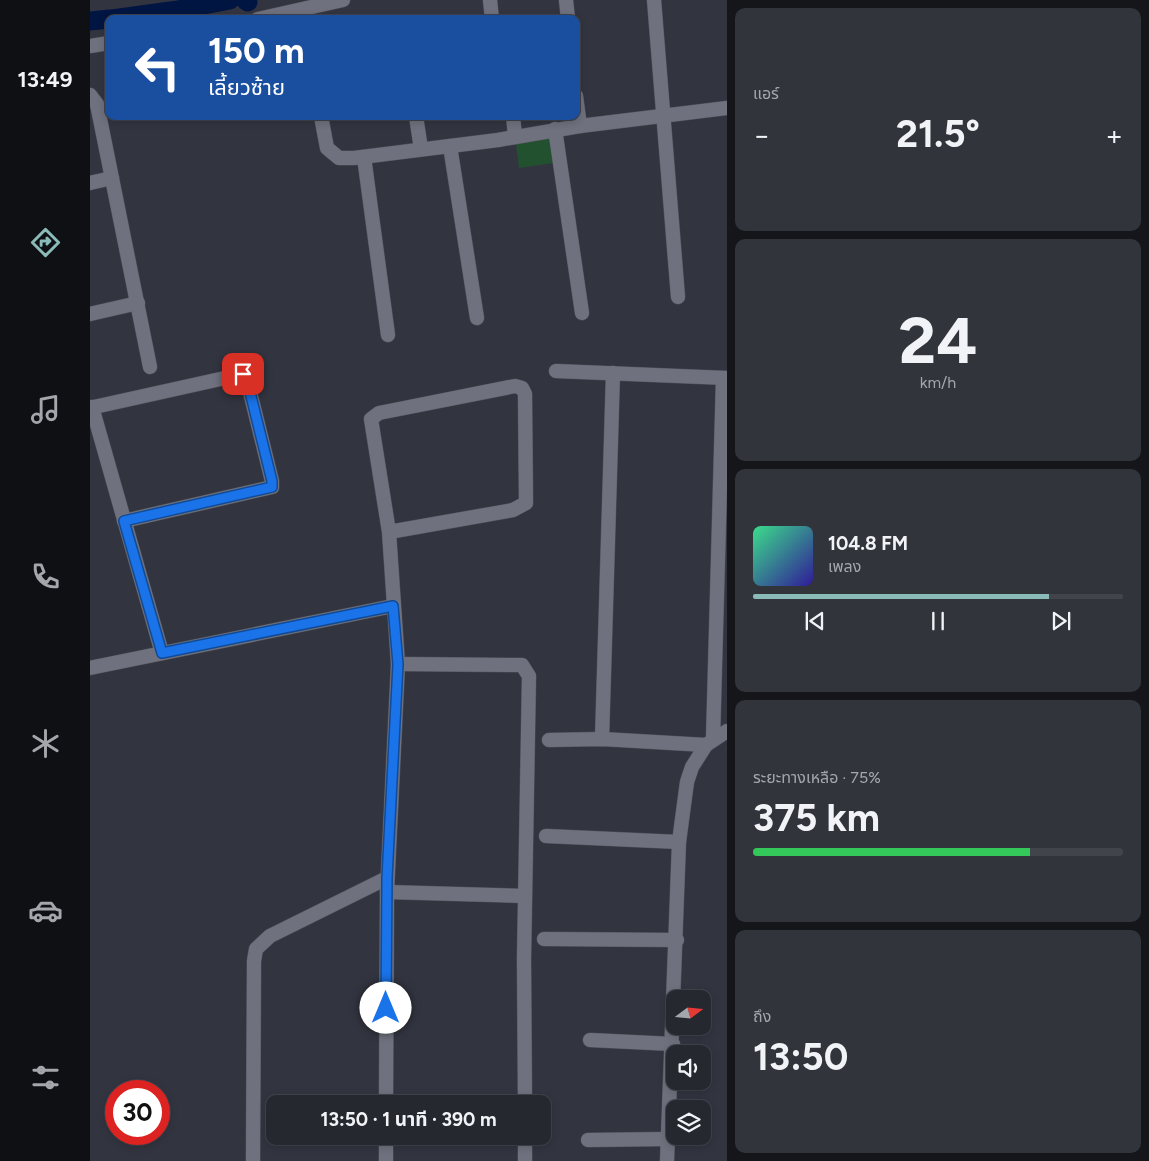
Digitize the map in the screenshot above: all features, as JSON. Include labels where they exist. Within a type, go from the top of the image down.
[{"type":"street","points":[[304,14],[343,0]]},
{"type":"street","points":[[490,0],[492,15]]},
{"type":"street","points":[[566,0],[568,15]]},
{"type":"street","points":[[654,0],[678,297]]},
{"type":"street","points":[[90,46],[105,44]]},
{"type":"street","points":[[90,95],[97,104],[150,367]]},
{"type":"street","points":[[322,120],[326,148],[339,158],[364,157],[450,146],[555,129],[726,108]]},
{"type":"street","points":[[417,120],[422,149]]},
{"type":"street","points":[[513,120],[515,136]]},
{"type":"street","points":[[579,120],[580,126]]},
{"type":"street","points":[[555,129],[582,313]]},
{"type":"street","points":[[450,146],[477,318]]},
{"type":"street","points":[[364,157],[388,335]]},
{"type":"street","points":[[90,183],[112,178]]},
{"type":"street","points":[[90,314],[138,303]]},
{"type":"street","points":[[556,371],[725,378],[710,742]]},
{"type":"street","points":[[124,521],[272,487],[247,380],[243,374],[91,408],[162,653]]},
{"type":"street","points":[[602,740],[613,374]]},
{"type":"street","points":[[386,1095],[387,885],[398,664],[389,532],[371,423],[374,415],[515,386],[522,388],[525,394],[526,503],[513,510],[389,532]]},
{"type":"street","points":[[90,668],[393,606]]},
{"type":"street","points":[[398,664],[522,665],[529,676],[525,896],[525,1095]]},
{"type":"street","points":[[670,1100],[679,842],[687,782],[692,767],[710,742],[726,731]]},
{"type":"street","points":[[549,740],[710,742]]},
{"type":"street","points":[[546,836],[679,842]]},
{"type":"street","points":[[253,1161],[254,961],[256,949],[261,942],[270,936],[387,885],[525,896]]},
{"type":"street","points":[[544,940],[677,940]]},
{"type":"street","points":[[590,1040],[673,1044]]},
{"type":"street","points":[[588,1140],[666,1139]]},
{"type":"street","points":[[386,1145],[386,1161]]},
{"type":"street","points":[[525,1145],[525,1161]]},
{"type":"street","points":[[667,1161],[668,1145]]},
{"type":"green space","points":[[555,129],[560,162],[519,168],[515,136]]},
{"type":"waterway","points":[[141,15],[230,0]]},
{"type":"waterway","points":[[90,21],[105,19]]},
{"type":"route","points":[[243,374],[246,376],[273,484],[272,487],[124,521],[162,653],[393,606],[398,664],[387,878],[386,1008]]}]
